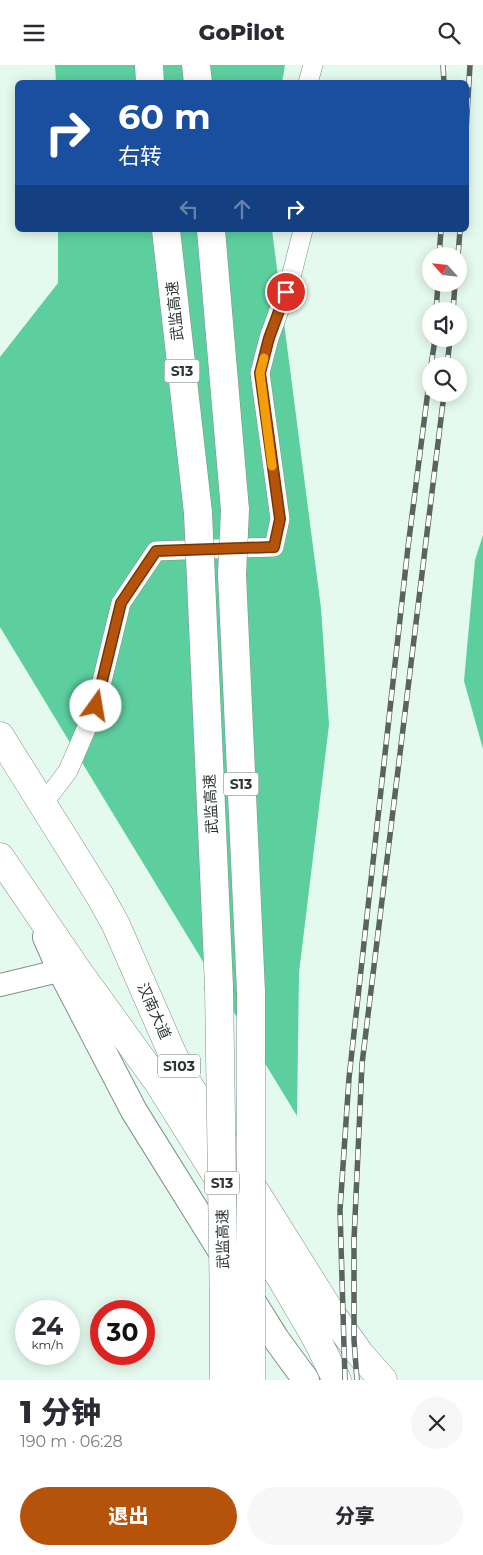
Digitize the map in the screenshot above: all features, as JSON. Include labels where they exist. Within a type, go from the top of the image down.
[{"type":"main road","points":[[148,65],[150,80]]},
{"type":"main road","points":[[196,65],[198,80]]},
{"type":"main road","name":"武监高速","points":[[166,232],[198,513],[219,987],[224,1380]]},
{"type":"main road","name":"武监高速","points":[[211,232],[235,510],[232,575],[251,992],[251,1380]]},
{"type":"main road","name":"汉南大道","points":[[0,736],[100,896],[116,925],[173,1055],[188,1084],[333,1316],[360,1354],[383,1380]]},
{"type":"main road","name":"S103","points":[[0,857],[29,900],[68,969],[134,1111],[276,1339],[306,1380]]},
{"type":"main road","name":"S103","points":[[68,969],[158,1082],[281,1278],[315,1336],[337,1380]]},
{"type":"street","points":[[309,80],[313,65]]},
{"type":"street","points":[[42,805],[68,771],[96,706],[121,603],[156,551],[274,547],[280,519],[260,373],[269,338],[291,277],[302,232]]},
{"type":"street","points":[[0,985],[68,969]]},
{"type":"green space","points":[[55,65],[285,65],[282,80],[56,80]]},
{"type":"green space","points":[[58,232],[272,232],[321,608],[329,725],[299,973],[297,1116],[0,627],[0,357],[58,283]]},
{"type":"green space","points":[[483,535],[483,749],[464,681],[475,560]]},
{"type":"railway","points":[[443,65],[444,80]]},
{"type":"railway","points":[[469,82],[470,65]]},
{"type":"railway","points":[[440,247],[441,232]]},
{"type":"railway","points":[[459,247],[460,232]]},
{"type":"railway","points":[[437,293],[437,302]]},
{"type":"railway","points":[[454,293],[454,302]]},
{"type":"railway","points":[[432,357],[434,347]]},
{"type":"railway","points":[[448,357],[449,347]]},
{"type":"railway","points":[[345,1380],[340,1210],[349,1078],[408,547],[427,402]]},
{"type":"railway","points":[[357,1380],[354,1340],[354,1240],[362,1064],[443,402]]},
{"type":"slow traffic","points":[[264,358],[260,373],[272,466]]},
{"type":"route","points":[[96,706],[121,603],[156,551],[274,547],[280,519],[260,373],[269,338],[286,292]]}]
